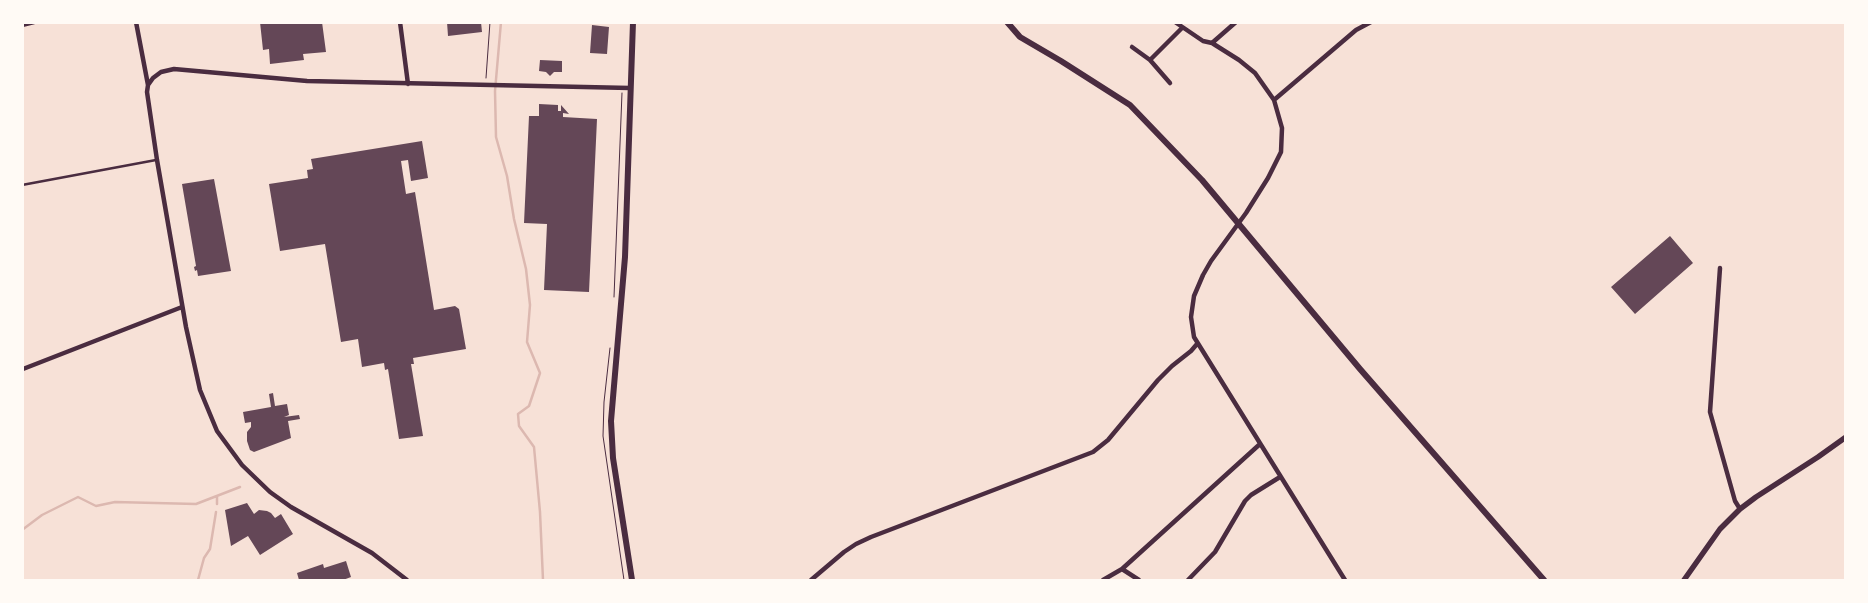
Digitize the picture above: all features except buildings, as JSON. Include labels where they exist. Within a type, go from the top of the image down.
[{"type":"main road","points":[[632,580],[613,458],[611,421],[625,257],[626,88],[633,22]]},
{"type":"main road","points":[[1007,22],[1020,38],[1060,60],[1130,105],[1202,180],[1360,369],[1544,580]]},
{"type":"street","points":[[22,25],[34,22]]},
{"type":"street","points":[[136,22],[148,85],[147,92],[182,307],[194,366],[208,412],[224,443],[242,466],[281,501],[372,554],[407,580]]},
{"type":"street","points":[[400,22],[408,84]]},
{"type":"street","points":[[1176,22],[1203,41],[1212,43],[1239,60],[1255,73],[1274,100],[1282,128],[1281,152],[1260,192],[1212,261],[1197,289],[1192,307],[1192,327],[1197,344],[1342,580]]},
{"type":"street","points":[[1212,43],[1236,22]]},
{"type":"street","points":[[1274,100],[1356,30],[1371,22]]},
{"type":"street","points":[[1150,60],[1182,28]]},
{"type":"street","points":[[1132,47],[1150,60],[1170,83]]},
{"type":"street","points":[[148,85],[161,72],[174,69],[307,81],[626,88]]},
{"type":"street","points":[[1720,268],[1710,412],[1735,501],[1740,509]]},
{"type":"street","points":[[23,369],[182,307]]},
{"type":"street","points":[[810,580],[844,552],[871,537],[1093,452],[1108,440],[1158,380],[1197,344]]},
{"type":"street","points":[[1684,580],[1720,529],[1740,509],[1756,496],[1818,458],[1846,437]]},
{"type":"street","points":[[1103,580],[1122,569],[1260,444]]},
{"type":"street","points":[[1188,580],[1215,552],[1245,501],[1251,495],[1280,477]]},
{"type":"street","points":[[1122,569],[1140,580]]},
{"type":"lane","points":[[22,185],[158,160]]},
{"type":"path","points":[[487,84],[490,22]]},
{"type":"path","points":[[622,111],[626,88]]},
{"type":"waterway","points":[[501,22],[495,91],[496,137],[507,176],[514,219],[526,269],[530,305],[527,342],[540,373],[529,406],[518,414],[519,426],[534,447],[540,512],[543,580]]},
{"type":"waterway","points":[[22,530],[42,515],[78,497],[96,506],[115,502],[196,504],[240,487]]},
{"type":"waterway","points":[[217,497],[217,504]]},
{"type":"waterway","points":[[198,580],[204,558],[210,549],[216,512]]}]
